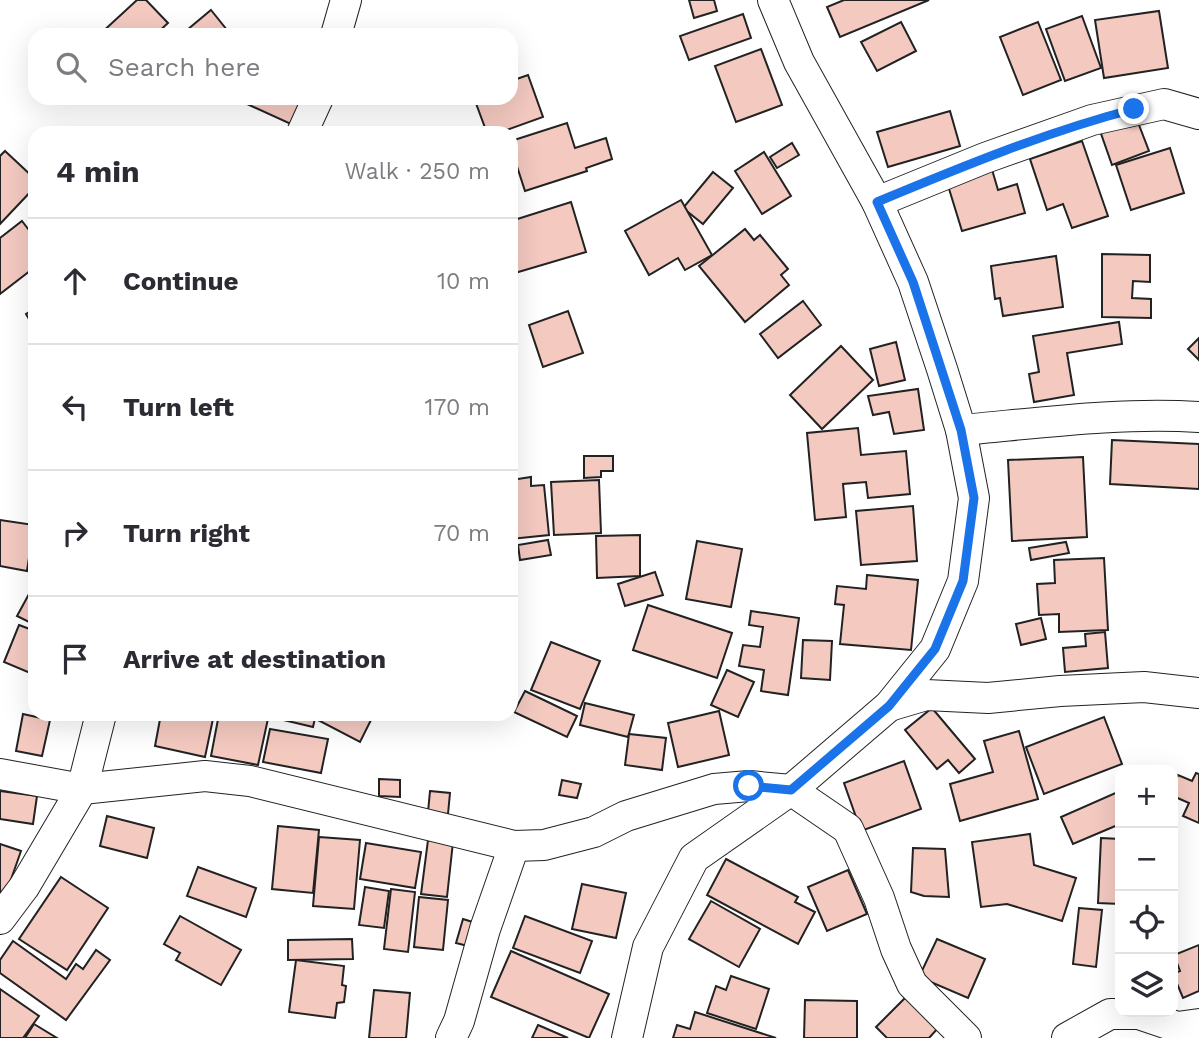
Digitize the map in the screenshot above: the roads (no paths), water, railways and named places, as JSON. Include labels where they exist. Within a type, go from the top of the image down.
[{"type":"street","points":[[338,28],[346,0]]},
{"type":"street","points":[[627,1038],[648,947],[694,858],[791,790],[889,706],[935,649],[963,581],[974,498],[961,430],[913,282],[877,202],[799,62],[773,0]]},
{"type":"street","points":[[877,202],[985,158],[1092,120],[1164,104],[1199,114]]},
{"type":"street","points":[[305,126],[315,105]]},
{"type":"street","points":[[961,430],[1084,418],[1173,415],[1199,417]]},
{"type":"street","points":[[889,706],[926,695],[988,698],[1144,687],[1199,693]]},
{"type":"street","points":[[0,919],[24,887],[82,789],[99,721]]},
{"type":"street","points":[[0,774],[82,789],[205,776],[250,781],[514,846],[544,845],[594,832],[626,816],[714,789],[749,786],[791,790],[848,829],[879,898],[896,949],[912,985],[966,1038]]},
{"type":"street","points":[[451,1038],[459,1021],[485,929],[514,846]]},
{"type":"street","points":[[1067,1038],[1110,1014],[1139,1014],[1177,1027],[1199,1024]]}]
